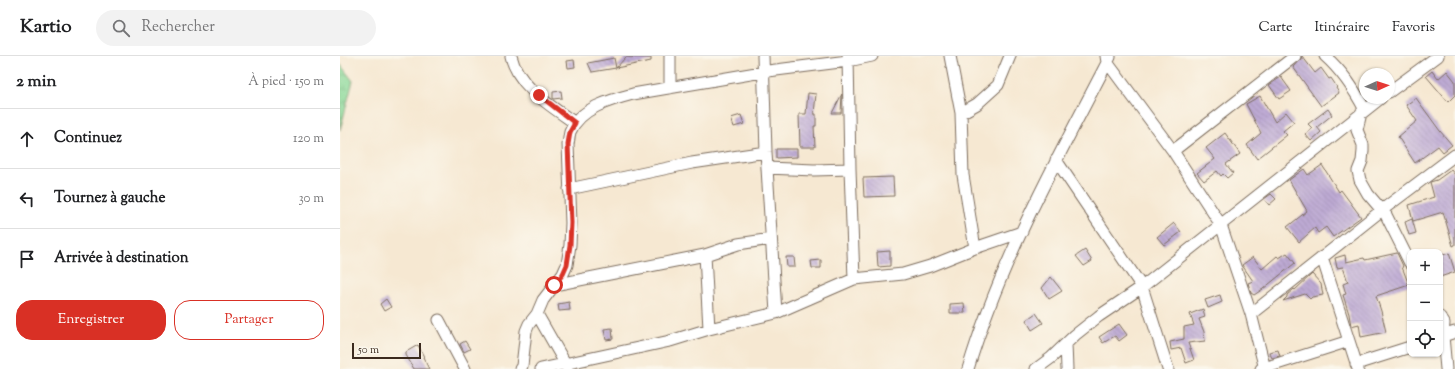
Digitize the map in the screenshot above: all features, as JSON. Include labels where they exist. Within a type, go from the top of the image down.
[{"type":"street","points":[[511,56],[513,66],[528,87],[575,123]]},
{"type":"street","points":[[670,56],[670,88]]},
{"type":"street","points":[[763,56],[762,72],[766,152],[776,313]]},
{"type":"street","points":[[520,369],[523,360],[528,324],[537,314],[543,300],[563,274],[567,265],[571,223],[568,144],[570,132],[582,115],[612,99],[633,94],[848,58],[872,56]]},
{"type":"street","points":[[950,56],[961,113],[963,175],[975,248]]},
{"type":"street","points":[[961,113],[977,104],[998,85],[1010,56]]},
{"type":"street","points":[[1173,152],[1295,56]]},
{"type":"street","points":[[1325,56],[1338,67],[1350,84],[1363,111],[1357,130],[1363,151],[1362,161],[1358,171],[1359,175],[1368,194],[1382,210],[1407,257]]},
{"type":"street","points":[[1395,88],[1438,56]]},
{"type":"street","points":[[848,58],[854,279]]},
{"type":"street","points":[[968,369],[1002,276],[1056,160],[1108,58],[1221,225],[1251,314],[1264,369],[1349,341]]},
{"type":"street","points":[[1036,369],[1052,358],[1075,335],[1099,316],[1142,287],[1373,104]]},
{"type":"street","points":[[569,189],[692,163],[766,152]]},
{"type":"street","points":[[1251,314],[1382,210],[1455,155]]},
{"type":"street","points":[[1056,160],[1142,287],[1168,369]]},
{"type":"street","points":[[767,168],[814,170],[850,168]]},
{"type":"street","points":[[541,369],[566,366],[670,341],[709,329],[776,313],[854,279],[903,274],[930,266],[975,248],[1022,232]]},
{"type":"street","points":[[554,285],[705,255],[738,244],[771,239]]},
{"type":"street","points":[[705,255],[709,329]]},
{"type":"street","points":[[1322,257],[1357,367],[1407,348]]},
{"type":"street","points":[[537,314],[566,366]]},
{"type":"street","points":[[439,320],[465,369]]},
{"type":"street","points":[[1443,336],[1455,332]]},
{"type":"street","points":[[1066,344],[1067,369]]},
{"type":"street","points":[[1443,350],[1446,369]]},
{"type":"green space","points":[[340,64],[353,81],[340,130]]},
{"type":"building","points":[[1302,56],[1315,73],[1321,68],[1329,79],[1331,78],[1337,87],[1336,88],[1339,93],[1321,106],[1293,67],[1300,61]]},
{"type":"building","points":[[626,57],[651,58],[651,61],[616,68]]},
{"type":"building","points":[[614,58],[616,68],[592,72],[588,63]]},
{"type":"building","points":[[574,60],[575,67],[568,68],[567,61]]},
{"type":"building","points":[[1432,71],[1438,79],[1447,71],[1455,81],[1455,95],[1448,102],[1426,76]]},
{"type":"building","points":[[1281,77],[1291,91],[1279,99],[1269,85]]},
{"type":"building","points":[[561,91],[562,98],[553,99],[553,92]]},
{"type":"building","points":[[808,93],[816,94],[814,114],[816,114],[816,126],[814,126],[815,147],[800,147],[799,114],[806,114]]},
{"type":"building","points":[[842,94],[841,113],[832,113]]},
{"type":"building","points":[[1260,96],[1275,122],[1286,112],[1294,122],[1283,131],[1287,135],[1257,159],[1247,145],[1261,133],[1246,104]]},
{"type":"building","points":[[1416,98],[1452,145],[1443,152],[1438,146],[1415,163],[1398,137],[1417,121],[1406,105]]},
{"type":"building","points":[[1328,109],[1332,115],[1317,127],[1321,132],[1311,141],[1305,134],[1312,128],[1308,124]]},
{"type":"building","points":[[741,115],[744,124],[734,127],[731,118]]},
{"type":"building","points":[[1225,133],[1240,154],[1226,164],[1233,173],[1227,178],[1223,174],[1221,176],[1217,171],[1204,181],[1197,173],[1215,159],[1206,148]]},
{"type":"building","points":[[776,149],[797,149],[797,157],[776,158]]},
{"type":"building","points":[[1322,165],[1339,192],[1341,190],[1361,217],[1333,237],[1326,227],[1318,233],[1315,228],[1299,242],[1287,227],[1307,211],[1289,180],[1304,169],[1308,175]]},
{"type":"building","points":[[1451,170],[1455,175],[1455,245],[1453,246],[1443,212],[1413,221],[1409,205],[1434,197],[1430,182],[1437,180]]},
{"type":"building","points":[[893,177],[894,196],[864,197],[863,178]]},
{"type":"building","points":[[1271,194],[1276,199],[1269,205],[1264,199]]},
{"type":"building","points":[[1412,219],[1416,233],[1409,235],[1405,222]]},
{"type":"building","points":[[1174,223],[1181,232],[1164,245],[1157,237]]},
{"type":"building","points":[[1085,250],[1092,261],[1084,266],[1076,256]]},
{"type":"building","points":[[890,251],[890,266],[878,267],[877,252]]},
{"type":"building","points":[[1287,253],[1295,263],[1263,289],[1254,295],[1251,293],[1248,283],[1253,281],[1242,265],[1253,257],[1262,269],[1277,256],[1279,258]]},
{"type":"building","points":[[1397,253],[1403,266],[1407,286],[1376,296],[1386,332],[1361,337],[1359,324],[1351,326],[1343,295],[1346,294],[1343,284],[1348,282],[1343,267],[1337,268],[1335,258],[1345,255],[1346,262],[1364,258],[1365,260]]},
{"type":"building","points":[[1449,253],[1455,272],[1443,276],[1443,255]]},
{"type":"building","points":[[786,257],[794,257],[795,267],[787,267]]},
{"type":"building","points":[[821,260],[821,268],[812,268],[811,261]]},
{"type":"building","points":[[1312,274],[1321,284],[1323,295],[1312,297],[1310,299],[1305,294],[1283,301],[1287,295],[1294,289],[1295,290]]},
{"type":"building","points":[[1051,277],[1062,291],[1049,299],[1042,288]]},
{"type":"building","points":[[1220,295],[1222,302],[1208,308],[1205,300]]},
{"type":"building","points":[[386,299],[391,307],[384,311],[380,304]]},
{"type":"building","points":[[569,302],[570,310],[559,311],[558,304]]},
{"type":"building","points":[[964,303],[965,313],[950,313],[950,304]]},
{"type":"building","points":[[1203,309],[1205,317],[1199,319],[1204,332],[1205,341],[1188,343],[1194,360],[1186,363],[1181,348],[1171,350],[1170,342],[1184,339],[1184,327],[1194,325],[1190,314]]},
{"type":"building","points":[[1036,313],[1043,323],[1032,330],[1026,320]]},
{"type":"building","points":[[1119,324],[1127,335],[1119,341],[1115,336],[1103,343],[1099,337]]},
{"type":"building","points":[[612,328],[613,339],[606,340],[604,329]]},
{"type":"building","points":[[465,341],[470,349],[464,352],[460,344]]},
{"type":"building","points":[[418,345],[429,369],[414,369],[406,355],[406,352]]},
{"type":"building","points":[[1278,350],[1280,356],[1272,358],[1269,352]]},
{"type":"route","points":[[539,95],[575,123],[570,132],[568,144],[571,223],[570,245],[567,265],[563,274],[554,285]]}]
